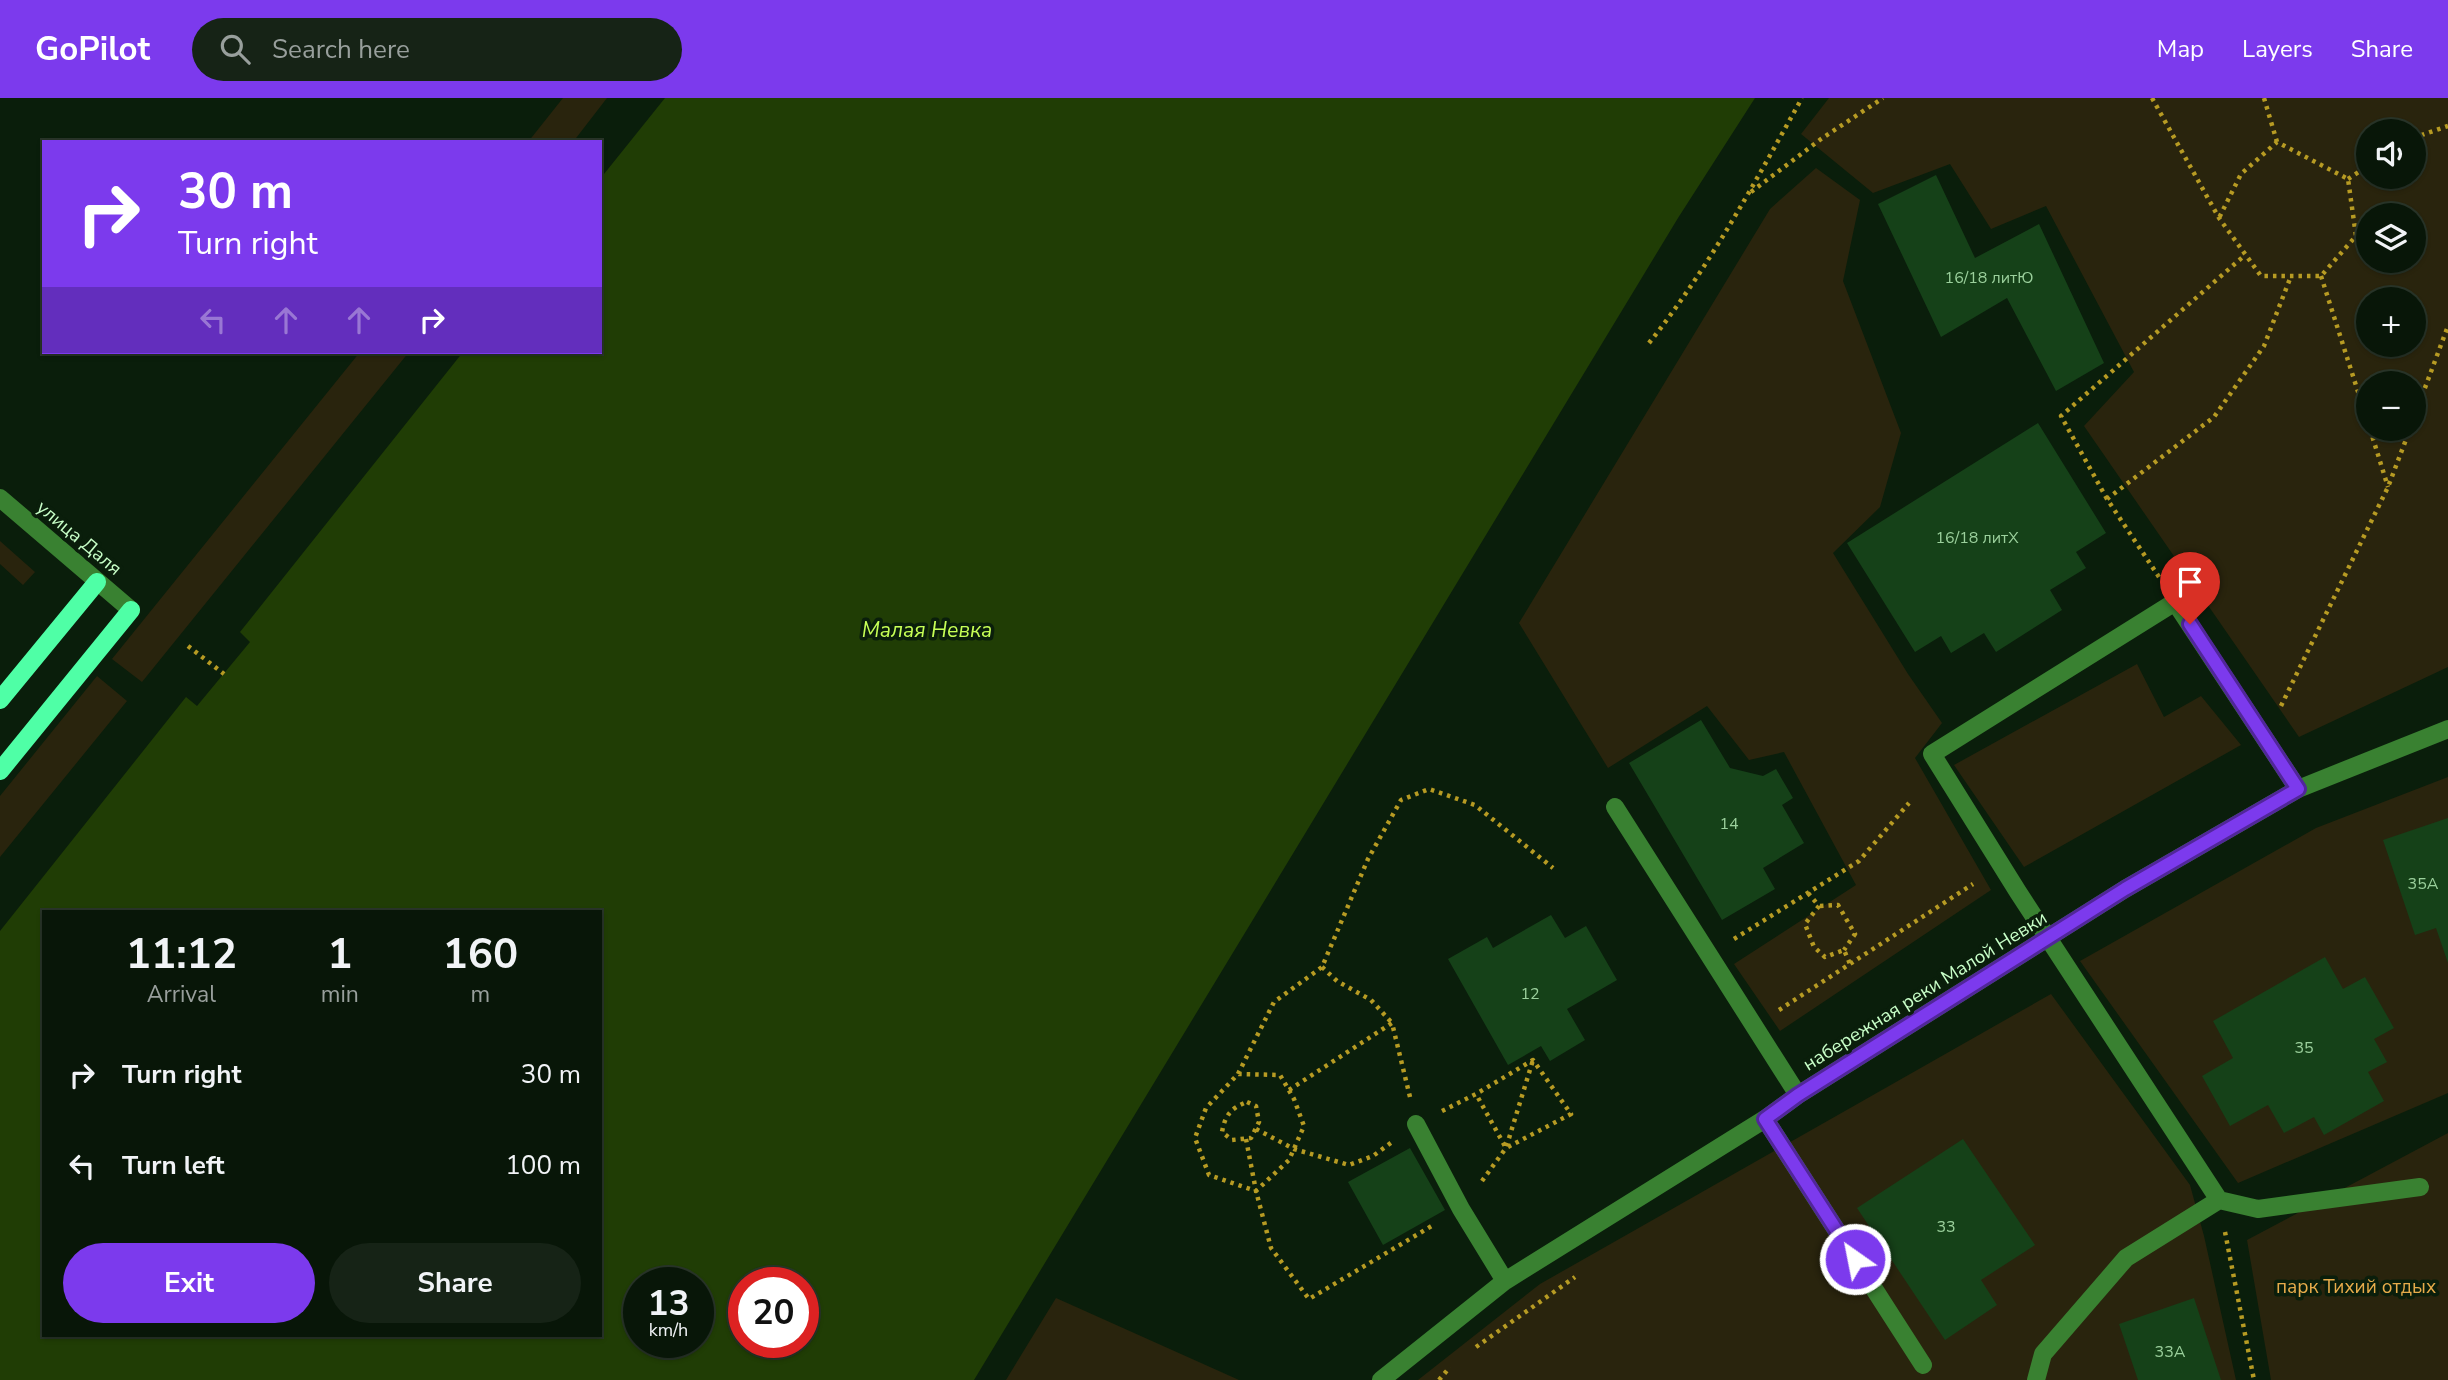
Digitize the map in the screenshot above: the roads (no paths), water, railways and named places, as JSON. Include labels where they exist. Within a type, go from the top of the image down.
[{"type":"main road","points":[[0,700],[97,582]]},
{"type":"main road","points":[[0,771],[131,610]]},
{"type":"street","name":"улица Даля","points":[[0,498],[131,610]]},
{"type":"street","points":[[2298,789],[2175,602],[1931,754],[2219,1200],[2258,1209],[2420,1186]]},
{"type":"street","name":"набережная реки Малой Невки","points":[[1381,1380],[1505,1281],[2125,889],[2298,789],[2448,729]]},
{"type":"street","points":[[1615,807],[1798,1095]]},
{"type":"street","points":[[1765,1119],[1923,1365]]},
{"type":"street","points":[[1416,1124],[1461,1209],[1505,1281]]},
{"type":"street","points":[[2036,1380],[2043,1354],[2126,1258],[2219,1200]]},
{"type":"water","name":"Малая Невка","points":[[665,98],[1755,98],[1678,218],[974,1380],[0,1380],[0,931],[186,697],[197,706],[250,642],[240,632],[461,354],[602,354],[602,177]]},
{"type":"park label","name":"парк Тихий отдых","points":[[2356,1287]]}]
